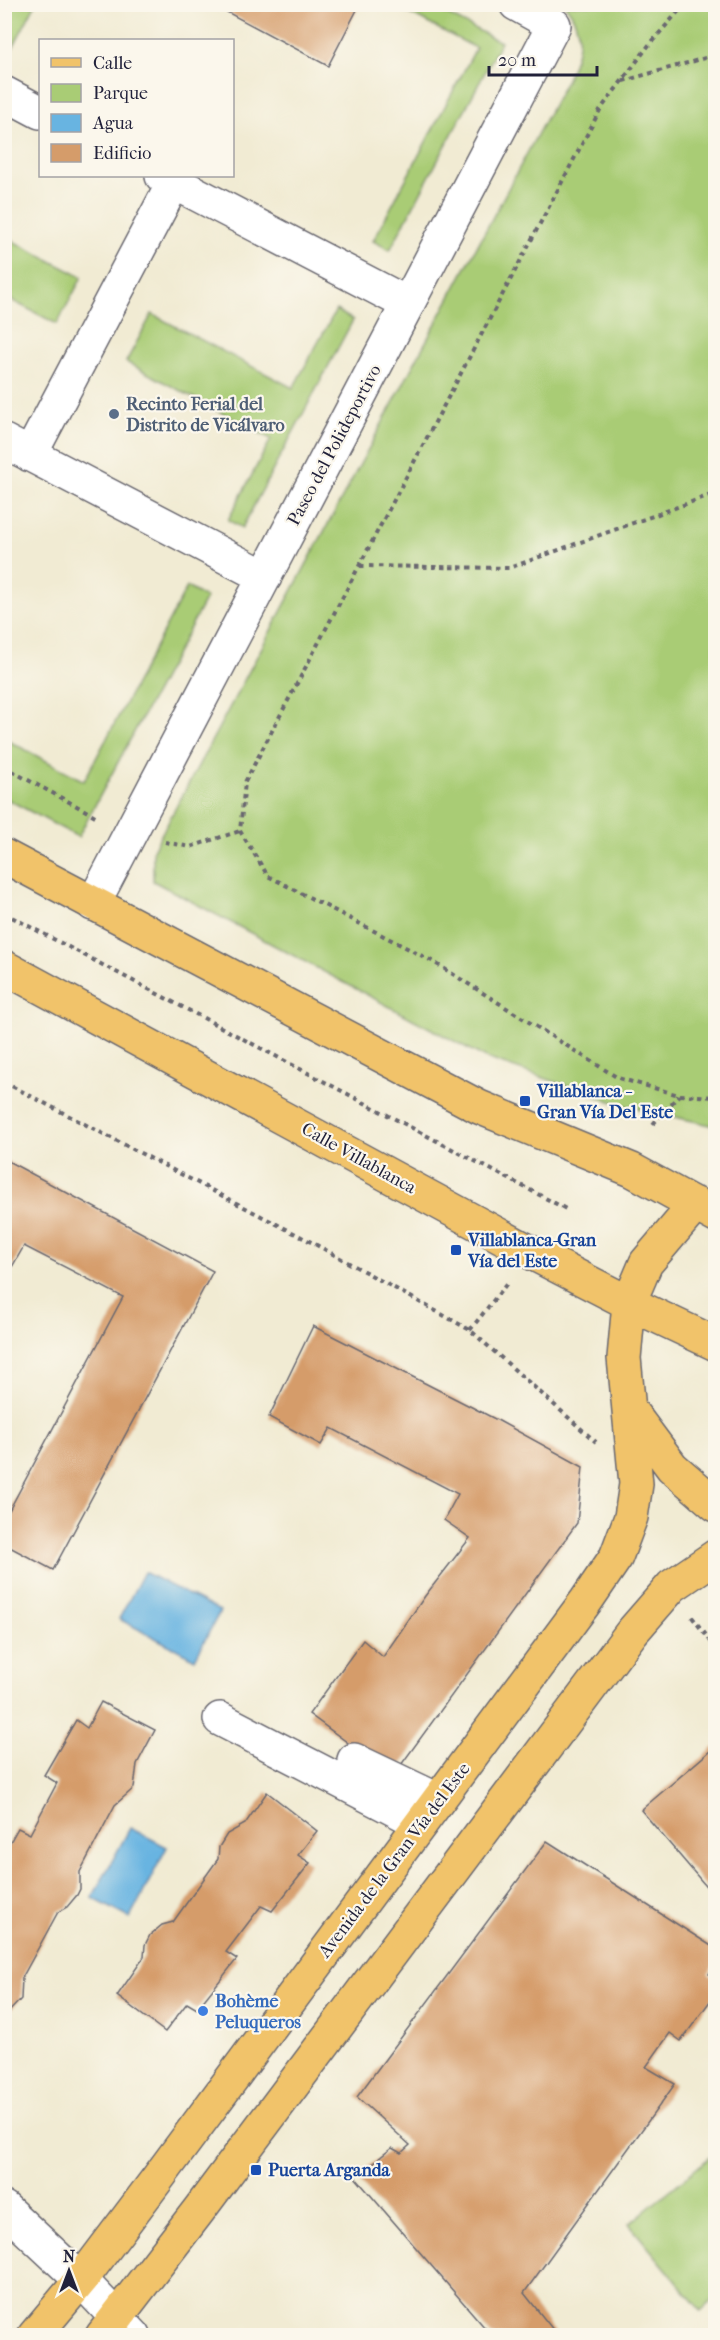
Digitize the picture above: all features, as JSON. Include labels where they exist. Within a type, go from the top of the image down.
[{"type":"main road","points":[[4,856],[479,1107],[616,1162],[709,1206]]},
{"type":"main road","name":"Calle Villablanca","points":[[4,967],[360,1158],[470,1220],[629,1303],[716,1344]]},
{"type":"main road","name":"Avenida de la Gran Vía del Este","points":[[34,2336],[81,2280],[586,1601],[616,1557],[631,1518],[636,1484],[631,1412],[624,1358],[629,1303],[646,1263],[709,1206]]},
{"type":"main road","name":"Avenida de la Gran Vía del Este","points":[[631,1412],[672,1467],[716,1505]]},
{"type":"main road","points":[[118,2330],[632,1632],[672,1586],[716,1556]]},
{"type":"street","name":"Paseo del Polideportivo","points":[[93,904],[554,25],[516,4]]},
{"type":"street","points":[[4,93],[39,111]]},
{"type":"street","points":[[265,577],[17,448],[168,179],[408,304]]},
{"type":"street","points":[[220,1719],[430,1811]]},
{"type":"street","points":[[354,1760],[430,1811]]},
{"type":"street","points":[[4,2208],[81,2280],[118,2330]]},
{"type":"path","points":[[684,5],[649,45],[594,120],[246,782],[240,831],[268,876],[432,961],[618,1078],[679,1095],[716,1097]]},
{"type":"path","points":[[622,81],[716,55]]},
{"type":"path","points":[[360,566],[509,568],[716,493]]},
{"type":"path","points":[[4,767],[101,819]]},
{"type":"path","points":[[160,840],[190,847],[240,831]]},
{"type":"path","points":[[4,912],[566,1209]]},
{"type":"path","points":[[4,1082],[313,1243],[470,1330],[601,1446]]},
{"type":"path","points":[[653,1124],[679,1095]]},
{"type":"path","points":[[470,1330],[508,1282]]},
{"type":"path","points":[[690,1614],[716,1648]]},
{"type":"green space","points":[[4,5],[35,5],[11,51],[5,48]]},
{"type":"green space","points":[[393,5],[429,5],[501,42],[390,250],[373,241],[476,48]]},
{"type":"green space","points":[[565,5],[715,5],[715,1126],[622,1105],[486,1058],[153,881],[153,850],[567,79],[575,60],[578,32],[572,14]]},
{"type":"green space","points":[[5,237],[82,277],[57,324],[5,297]]},
{"type":"green space","points":[[336,310],[353,320],[242,528],[228,520],[271,439],[126,362],[152,314],[293,388]]},
{"type":"green space","points":[[187,587],[206,598],[78,837],[5,798],[5,739],[84,781]]},
{"type":"green space","points":[[715,2153],[715,2298],[701,2311],[629,2224]]},
{"type":"water","points":[[144,1572],[220,1611],[195,1659],[119,1619]]},
{"type":"water","points":[[130,1828],[167,1847],[130,1918],[92,1898]]},
{"type":"building","points":[[212,4],[360,4],[328,66]]},
{"type":"building","points":[[4,1159],[213,1271],[53,1570],[4,1544],[4,1520],[123,1297],[24,1246],[4,1281]]},
{"type":"building","points":[[313,1326],[499,1421],[583,1467],[577,1523],[393,1776],[309,1714],[363,1640],[383,1657],[425,1596],[470,1538],[444,1520],[458,1494],[331,1428],[321,1445],[269,1417]]},
{"type":"building","points":[[101,1702],[155,1730],[137,1764],[134,1788],[115,1805],[80,1872],[80,1889],[77,1895],[67,1907],[58,1912],[22,1978],[21,1999],[4,2017],[4,1853],[18,1828],[30,1834],[57,1783],[44,1775],[76,1720],[87,1728]]},
{"type":"building","points":[[716,1746],[716,1898],[641,1810]]},
{"type":"building","points":[[267,1792],[317,1831],[298,1855],[310,1863],[272,1911],[261,1906],[226,1952],[237,1959],[197,2009],[187,2003],[165,2032],[117,1996],[144,1957],[145,1945],[150,1935],[162,1925],[173,1922],[218,1859],[219,1847],[227,1834],[245,1824]]},
{"type":"building","points":[[547,1841],[716,1949],[716,1961],[709,1974],[716,1979],[716,1993],[681,2041],[670,2033],[646,2067],[675,2084],[524,2293],[558,2336],[492,2336],[355,2177],[392,2148],[401,2153],[410,2145],[357,2097]]},
{"type":"place","name":"Recinto Ferial del Distrito de Vicálvaro","points":[[114,414]]},
{"type":"place","name":"Villablanca - Gran Vía Del Este","points":[[525,1101]]},
{"type":"place","name":"Villablanca-Gran Vía del Este","points":[[456,1250]]},
{"type":"place","name":"Bohème Peluqueros","points":[[203,2011]]},
{"type":"place","name":"Puerta Arganda","points":[[256,2170]]}]
